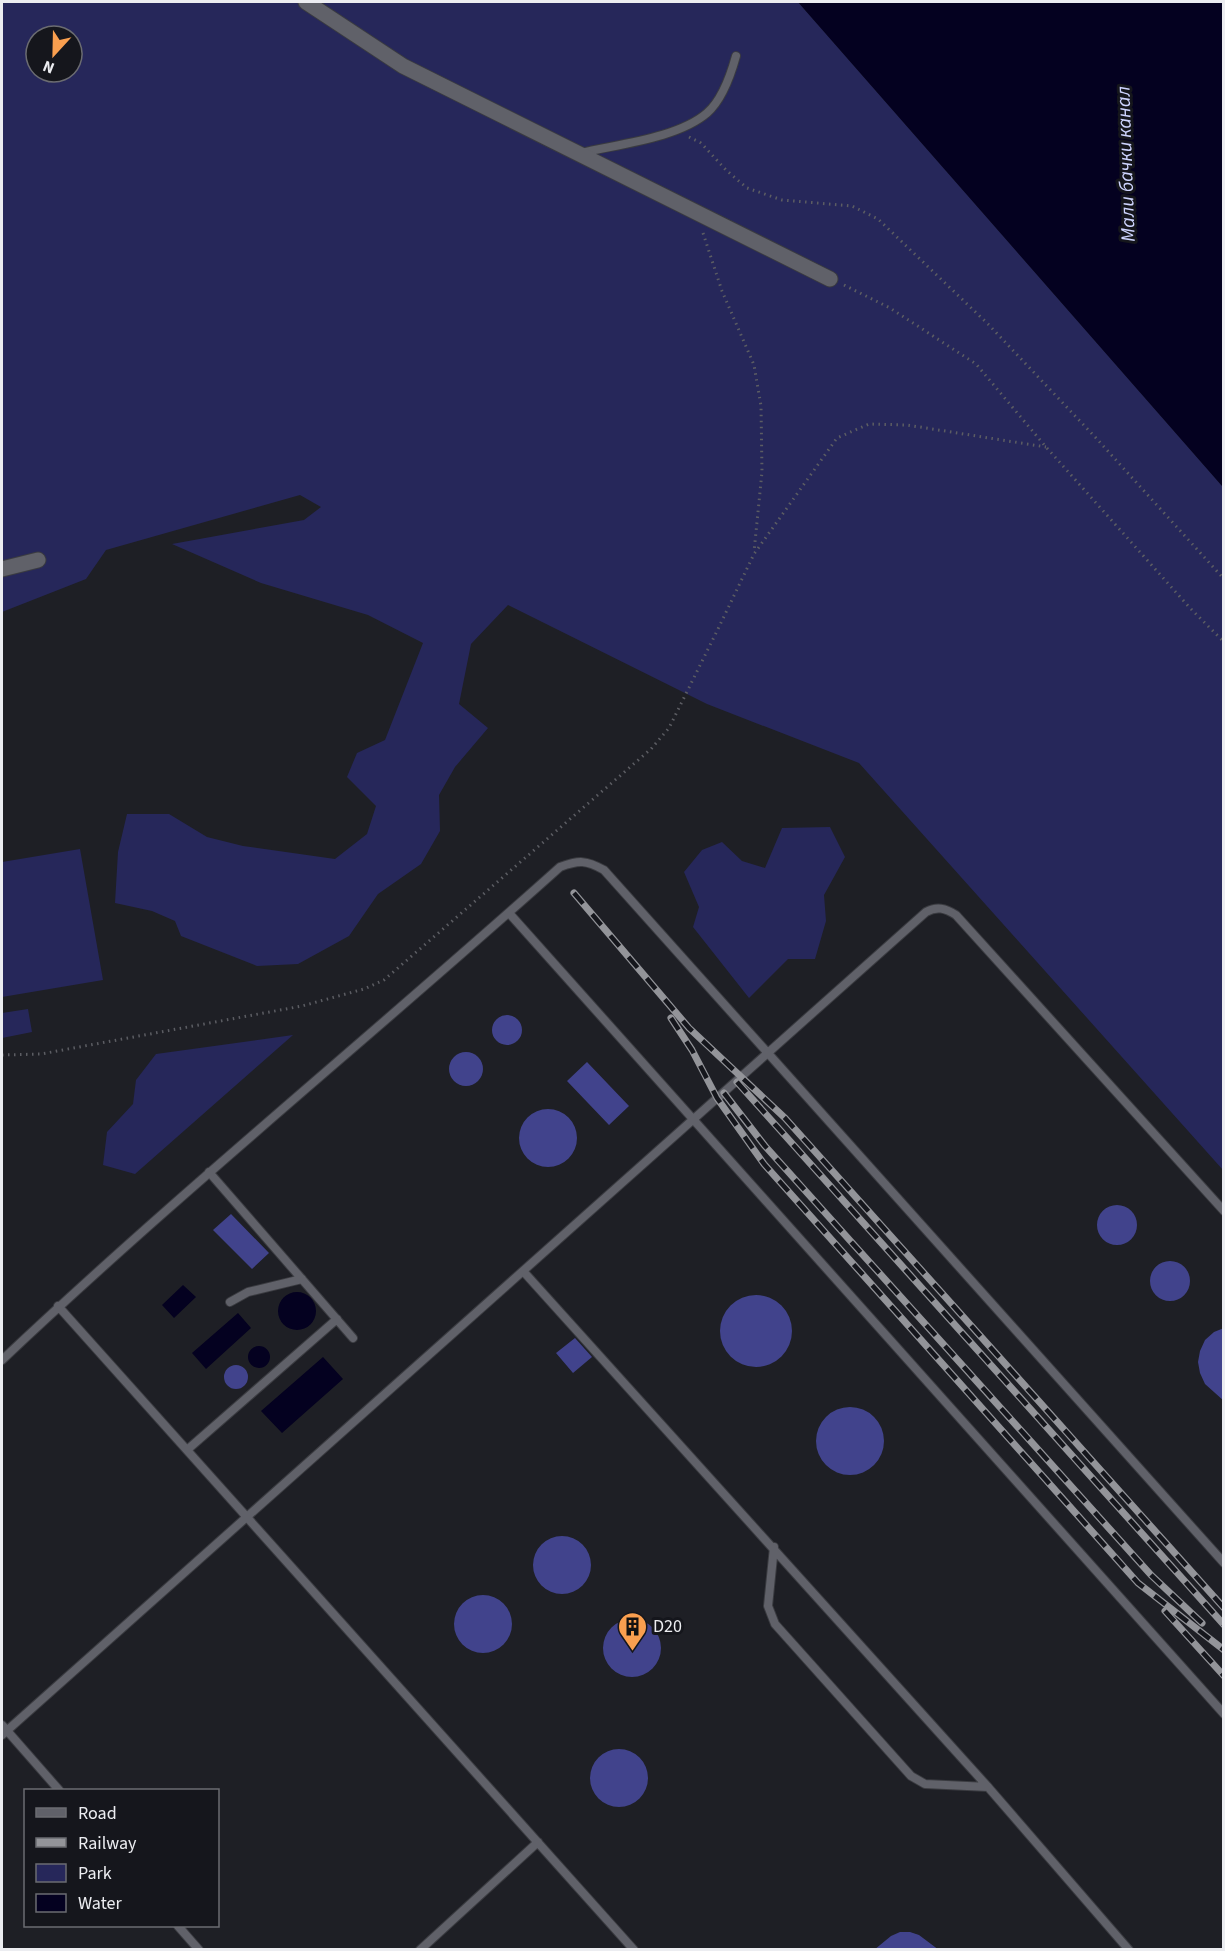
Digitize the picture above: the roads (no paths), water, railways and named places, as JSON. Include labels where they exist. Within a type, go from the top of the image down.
[{"type":"street","points":[[306,2],[403,66],[830,279]]},
{"type":"street","points":[[2,569],[38,560]]},
{"type":"lane","points":[[580,153],[677,131],[708,112],[730,77],[736,56]]},
{"type":"lane","points":[[2,1360],[58,1306],[209,1172],[560,867],[574,862],[590,863],[604,870],[1224,1563]]},
{"type":"lane","points":[[57,1789],[3,1730],[247,1517],[926,912],[934,908],[947,909],[956,915],[1224,1211]]},
{"type":"lane","points":[[509,913],[1224,1714]]},
{"type":"lane","points":[[209,1172],[353,1338]]},
{"type":"lane","points":[[523,1270],[988,1787],[1129,1950]]},
{"type":"lane","points":[[230,1302],[248,1292],[302,1280]]},
{"type":"lane","points":[[58,1306],[634,1950]]},
{"type":"lane","points":[[187,1450],[336,1319]]},
{"type":"lane","points":[[774,1547],[768,1606],[775,1624],[797,1650],[911,1776],[925,1784],[988,1787]]},
{"type":"lane","points":[[420,1950],[538,1842]]},
{"type":"lane","points":[[179,1927],[199,1950]]},
{"type":"water","name":"Мали бачки канал","points":[[798,2],[1223,2],[1223,487]]},
{"type":"water","points":[[183,1285],[196,1297],[174,1318],[162,1305]]},
{"type":"water","points":[[297,1292],[310,1298],[316,1311],[310,1324],[297,1330],[284,1324],[278,1311],[284,1298]]},
{"type":"water","points":[[238,1313],[251,1328],[206,1369],[192,1353]]},
{"type":"water","points":[[259,1346],[267,1349],[270,1357],[267,1365],[259,1368],[251,1365],[248,1357],[251,1349]]},
{"type":"water","points":[[323,1357],[343,1379],[282,1433],[261,1411]]},
{"type":"railway","points":[[574,893],[689,1028],[785,1118],[1224,1608]]},
{"type":"railway","points":[[671,1018],[692,1050],[717,1098],[764,1164],[1138,1583],[1224,1650]]},
{"type":"railway","points":[[737,1082],[1224,1625]]},
{"type":"railway","points":[[724,1093],[765,1146],[1151,1575],[1202,1623]]},
{"type":"railway","points":[[1165,1611],[1224,1676]]},
{"type":"place","name":"D20","points":[[632,1652]]}]
